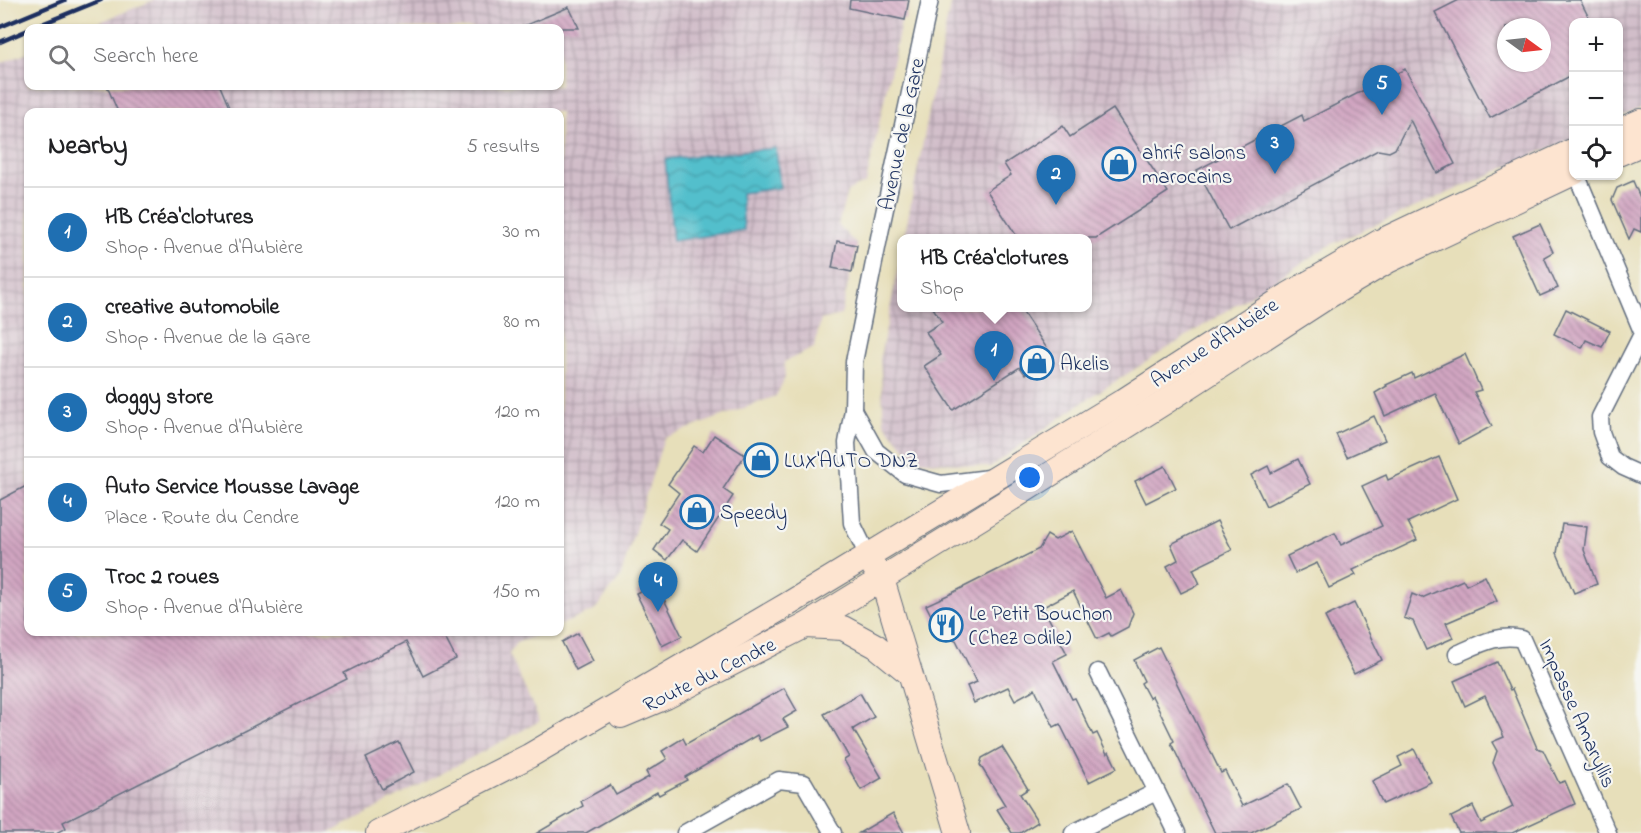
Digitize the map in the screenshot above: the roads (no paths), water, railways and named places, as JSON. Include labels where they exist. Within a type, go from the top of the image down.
[{"type":"main road","points":[[1623,129],[1641,121]]},
{"type":"main road","points":[[1623,152],[1641,144]]},
{"type":"main road","name":"Avenue d'Aubière","points":[[868,556],[1110,409],[1282,298],[1371,247],[1569,166]]},
{"type":"main road","name":"Avenue d'Aubière","points":[[882,579],[1165,402],[1327,297],[1388,261],[1569,166]]},
{"type":"main road","points":[[868,556],[882,579],[958,833]]},
{"type":"main road","name":"Route du Cendre","points":[[378,833],[529,756],[868,556]]},
{"type":"main road","name":"Route du Cendre","points":[[529,756],[666,697],[805,626],[882,579]]},
{"type":"main road","points":[[805,626],[843,628],[876,646],[908,672]]},
{"type":"street","name":"Avenue de la Gare","points":[[868,556],[852,523],[847,443],[853,410],[854,362],[930,0]]},
{"type":"street","points":[[1580,180],[1641,329]]},
{"type":"street","points":[[1641,336],[1600,417],[1601,432],[1610,457],[1623,467],[1641,475]]},
{"type":"street","points":[[853,410],[876,451],[905,474],[941,484],[997,478]]},
{"type":"street","name":"Impasse Amaryllis","points":[[1457,654],[1496,638],[1522,639],[1608,833]]},
{"type":"street","points":[[1098,672],[1177,833]]},
{"type":"street","points":[[685,833],[779,780],[804,783],[833,833]]},
{"type":"street","points":[[1073,833],[1156,792]]},
{"type":"water","points":[[776,148],[780,188],[741,193],[744,230],[673,241],[665,159]]},
{"type":"railway","points":[[0,27],[65,0]]},
{"type":"railway","points":[[42,24],[101,0]]},
{"type":"railway","points":[[0,42],[24,32]]},
{"type":"place","name":"Troc 2 roues","points":[[1382,115]]},
{"type":"place","name":"ahrif salons marocains","points":[[1119,164]]},
{"type":"place","name":"doggy store","points":[[1275,174]]},
{"type":"place","name":"creative automobile","points":[[1056,205]]},
{"type":"place","name":"Akelis","points":[[1037,363]]},
{"type":"place","name":"HB Créa'clotures","points":[[994,381]]},
{"type":"place","name":"LUX'AUTO DNZ","points":[[761,460]]},
{"type":"place","name":"Speedy","points":[[697,512]]},
{"type":"place","name":"Auto Service Mousse Lavage","points":[[658,612]]},
{"type":"place","name":"Le Petit Bouchon (Chez Odile)","points":[[946,625]]}]
